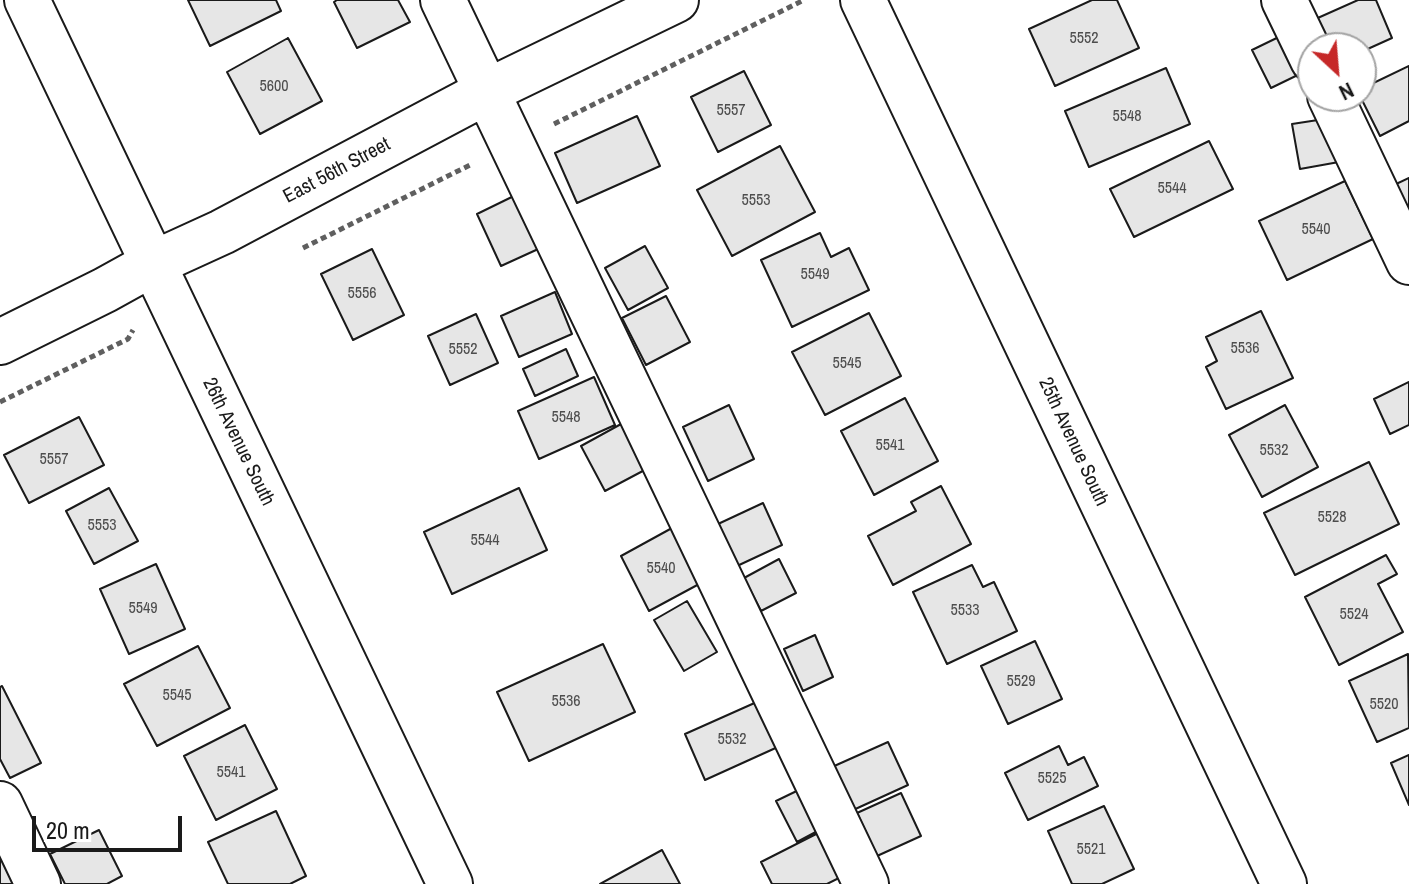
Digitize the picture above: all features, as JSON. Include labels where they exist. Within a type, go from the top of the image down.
[{"type":"street","name":"26th Avenue South","points":[[27,0],[450,884]]},
{"type":"street","points":[[443,0],[866,884]]},
{"type":"street","name":"East 56th Street","points":[[0,342],[152,264],[222,232],[486,92],[676,0]]},
{"type":"street","name":"25th Avenue South","points":[[863,0],[1284,884]]},
{"type":"street","points":[[1284,0],[1299,32]]},
{"type":"street","points":[[1338,112],[1409,262]]},
{"type":"street","points":[[0,804],[38,884]]},
{"type":"path","points":[[0,402],[128,339],[136,325]]},
{"type":"building","points":[[188,0],[276,0],[281,11],[210,46]]},
{"type":"building","points":[[398,0],[410,22],[357,48],[334,2]]},
{"type":"building","points":[[1092,0],[1117,0],[1139,48],[1055,86],[1029,29]]},
{"type":"building","points":[[1358,0],[1376,0],[1392,38],[1377,45],[1377,32],[1315,32],[1311,21]]},
{"type":"building","points":[[1287,33],[1297,53],[1297,75],[1271,88],[1252,50]]},
{"type":"building","points":[[288,38],[322,101],[260,134],[227,72]]},
{"type":"building","points":[[1409,66],[1409,121],[1380,136],[1368,112],[1377,112],[1377,81]]},
{"type":"building","points":[[1166,68],[1190,124],[1089,167],[1065,111]]},
{"type":"building","points":[[744,71],[771,125],[718,152],[691,97]]},
{"type":"building","points":[[637,116],[660,166],[577,203],[555,153]]},
{"type":"building","points":[[1331,118],[1339,162],[1300,169],[1292,124]]},
{"type":"building","points":[[1209,141],[1233,189],[1134,237],[1110,189]]},
{"type":"building","points":[[780,146],[815,212],[732,256],[697,190]]},
{"type":"building","points":[[1409,178],[1409,215],[1394,185]]},
{"type":"building","points":[[1345,181],[1373,239],[1287,280],[1259,221]]},
{"type":"building","points":[[522,192],[547,245],[501,266],[477,214]]},
{"type":"building","points":[[820,233],[831,257],[849,248],[869,290],[792,327],[761,260]]},
{"type":"building","points":[[645,246],[668,288],[628,310],[605,268]]},
{"type":"building","points":[[372,249],[404,315],[353,340],[321,274]]},
{"type":"building","points":[[555,292],[572,334],[519,357],[501,316]]},
{"type":"building","points":[[666,296],[690,342],[646,365],[622,318]]},
{"type":"building","points":[[1261,311],[1293,378],[1226,409],[1206,367],[1217,361],[1206,337]]},
{"type":"building","points":[[869,313],[901,376],[825,415],[792,352]]},
{"type":"building","points":[[476,314],[498,363],[450,385],[428,336]]},
{"type":"building","points":[[566,349],[578,376],[535,396],[523,369]]},
{"type":"building","points":[[594,377],[615,425],[539,459],[518,411]]},
{"type":"building","points":[[1409,382],[1409,425],[1390,434],[1374,399]]},
{"type":"building","points":[[905,398],[938,461],[874,495],[841,431]]},
{"type":"building","points":[[729,405],[754,459],[708,481],[683,427]]},
{"type":"building","points":[[1285,405],[1318,467],[1262,497],[1229,435]]},
{"type":"building","points":[[79,417],[104,465],[29,503],[4,455]]},
{"type":"building","points":[[632,418],[656,464],[605,491],[581,446]]},
{"type":"building","points":[[1369,462],[1399,524],[1295,575],[1264,513]]},
{"type":"building","points":[[941,486],[971,544],[893,585],[868,536],[916,511],[911,502]]},
{"type":"building","points":[[109,488],[138,541],[94,564],[66,511]]},
{"type":"building","points":[[519,488],[547,550],[452,594],[424,532]]},
{"type":"building","points":[[763,503],[782,545],[737,566],[718,524]]},
{"type":"building","points":[[672,528],[701,583],[649,611],[621,556]]},
{"type":"building","points":[[1386,555],[1397,574],[1378,584],[1403,632],[1339,665],[1305,597]]},
{"type":"building","points":[[779,559],[796,593],[761,611],[744,578]]},
{"type":"building","points":[[156,564],[185,629],[129,654],[100,589]]},
{"type":"building","points":[[972,565],[983,587],[994,582],[1017,631],[947,664],[913,592]]},
{"type":"building","points":[[687,601],[717,652],[684,671],[654,620]]},
{"type":"building","points":[[815,635],[833,677],[803,691],[784,649]]},
{"type":"building","points":[[1035,641],[1062,699],[1008,724],[981,666]]},
{"type":"building","points":[[603,644],[635,712],[529,761],[497,692]]},
{"type":"building","points":[[198,646],[230,708],[157,746],[124,684]]},
{"type":"building","points":[[1408,654],[1409,728],[1377,742],[1349,681]]},
{"type":"building","points":[[2,686],[41,763],[10,778],[0,759]]},
{"type":"building","points":[[759,701],[780,746],[705,780],[685,734]]},
{"type":"building","points":[[245,725],[277,789],[216,820],[184,756]]},
{"type":"building","points":[[888,742],[908,785],[851,811],[832,767]]},
{"type":"building","points":[[1059,746],[1068,765],[1084,757],[1098,786],[1028,820],[1005,773]]},
{"type":"building","points":[[1409,755],[1409,805],[1391,763]]},
{"type":"building","points":[[807,786],[827,826],[797,842],[776,801]]},
{"type":"building","points":[[901,793],[921,836],[877,856],[857,813]]},
{"type":"building","points":[[1104,806],[1134,869],[1102,884],[1072,884],[1048,831]]},
{"type":"building","points":[[276,811],[306,876],[290,884],[228,884],[208,842]]},
{"type":"building","points":[[828,828],[851,872],[827,884],[772,884],[761,862]]},
{"type":"building","points":[[99,830],[122,876],[107,884],[65,884],[50,854]]},
{"type":"building","points":[[0,841],[20,881],[13,884],[0,884]]},
{"type":"building","points":[[662,850],[680,884],[600,884]]}]
